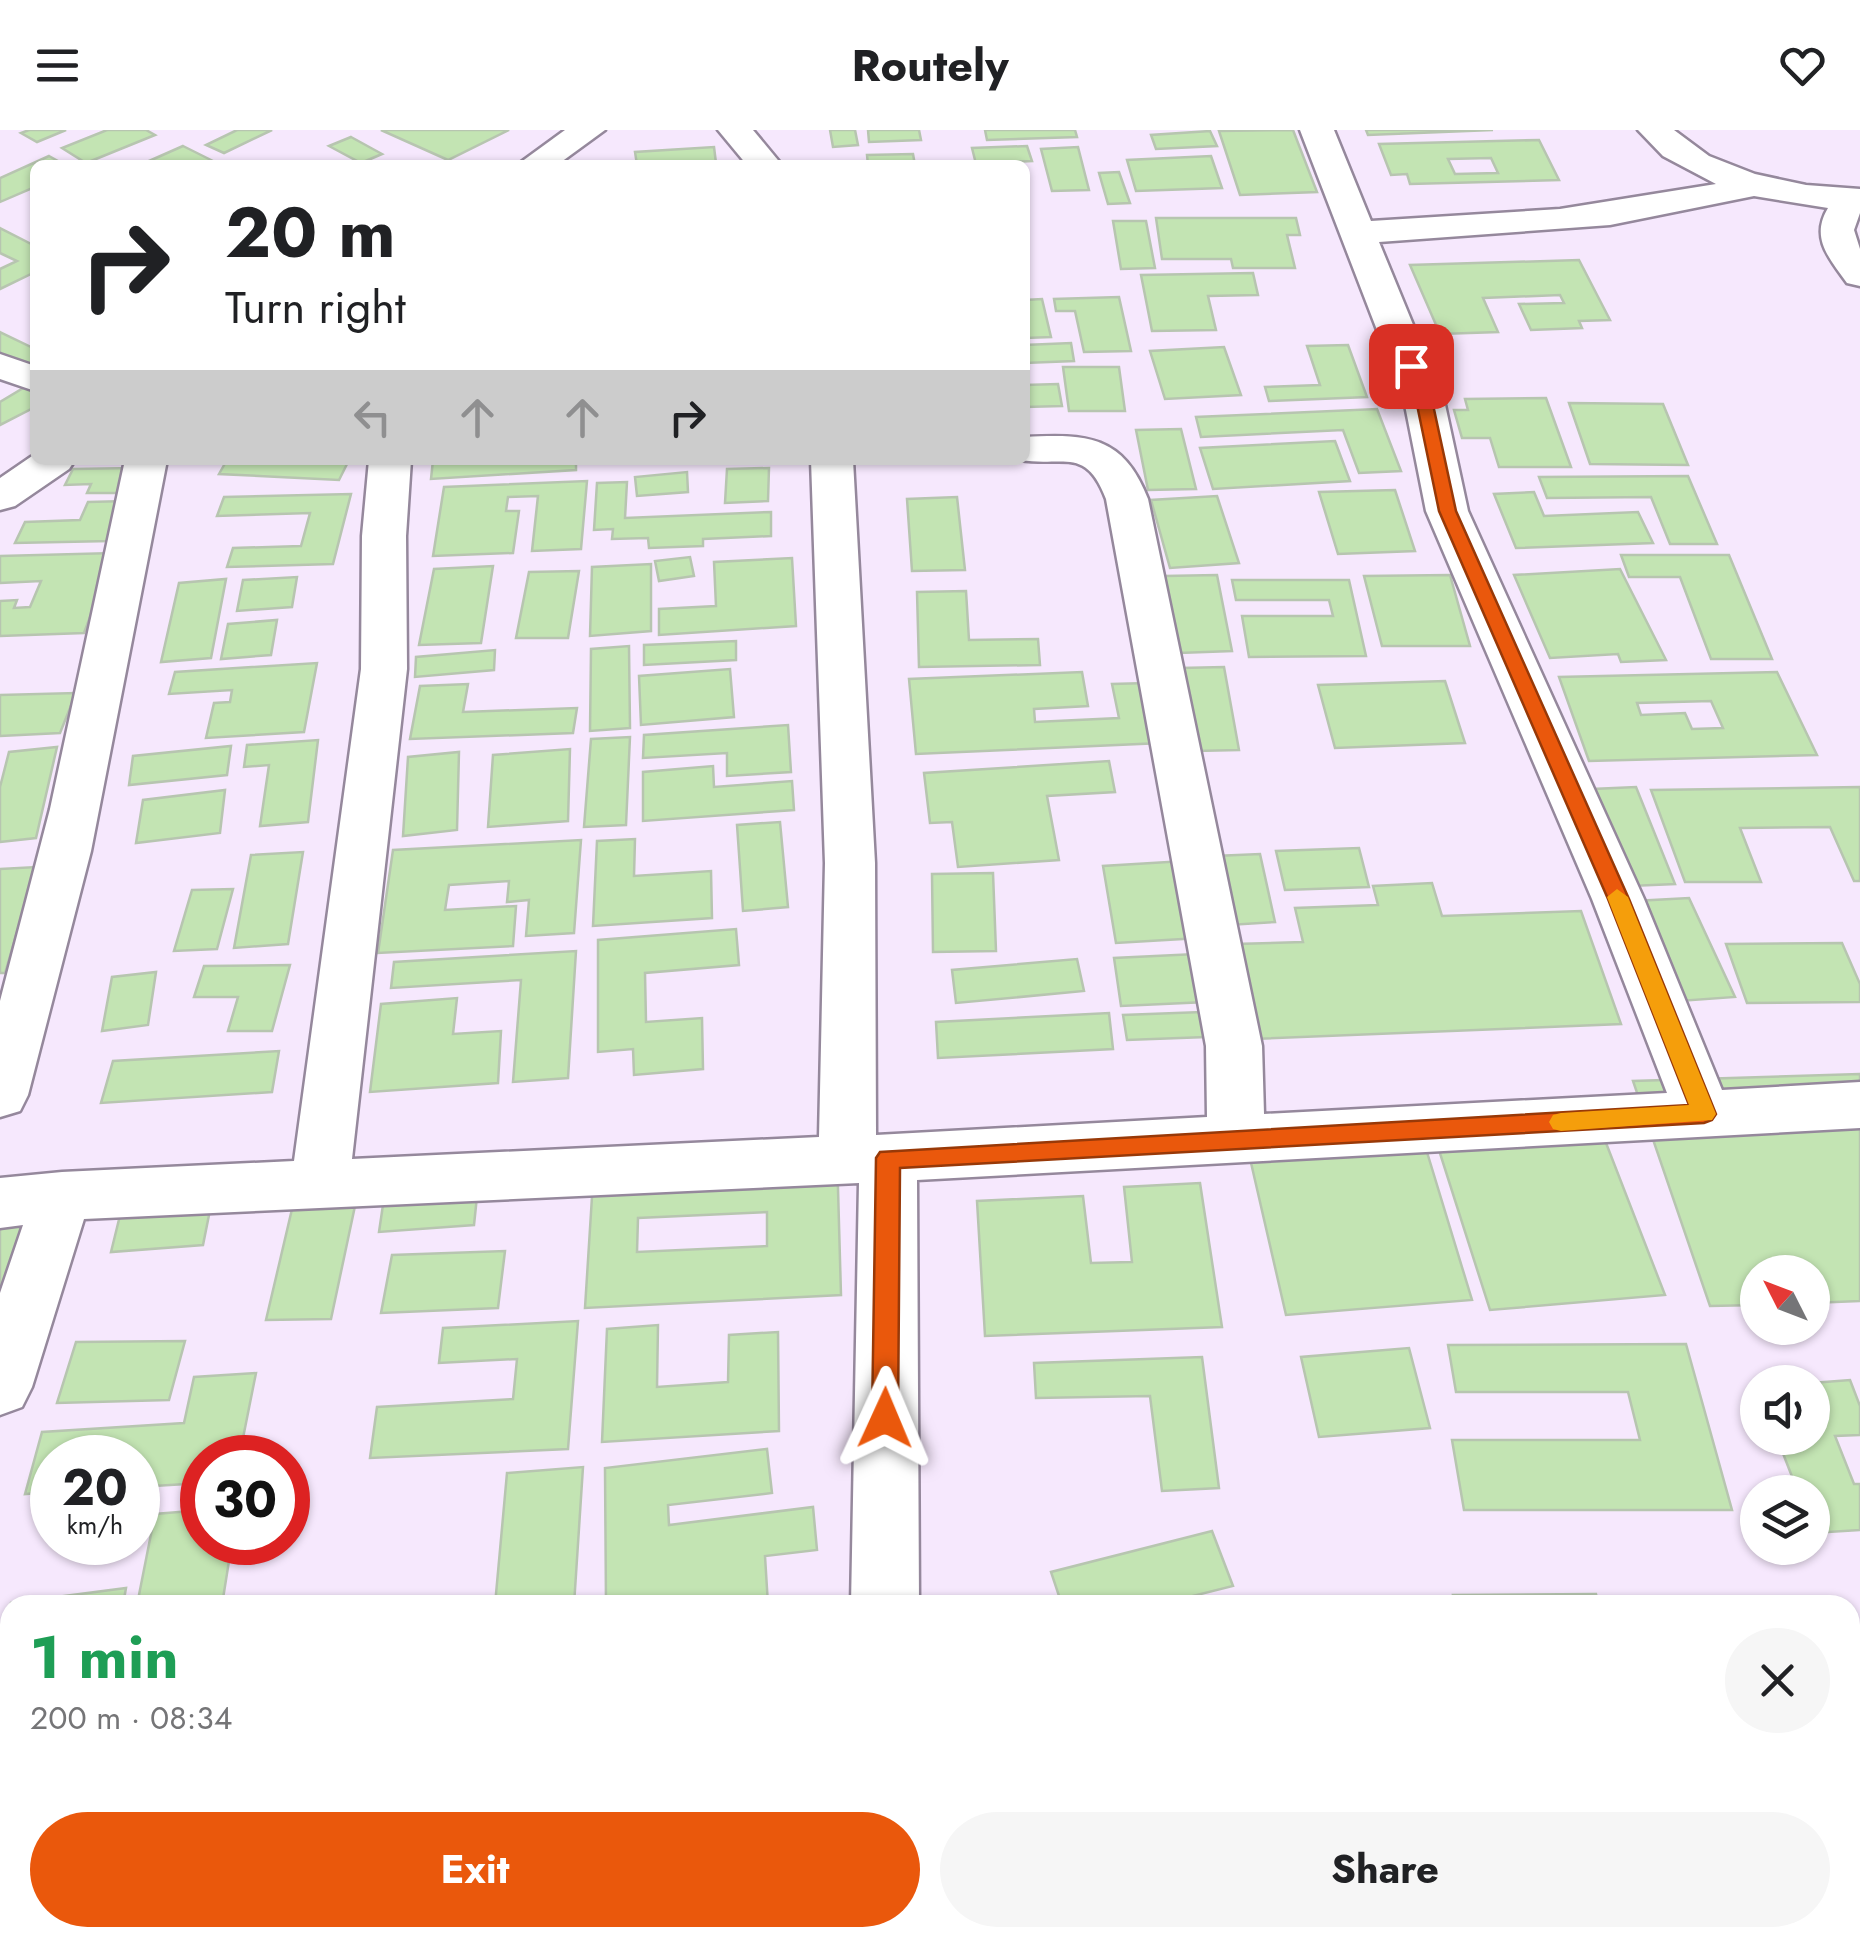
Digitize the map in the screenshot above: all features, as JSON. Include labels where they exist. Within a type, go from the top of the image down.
[{"type":"street","points":[[542,160],[588,130]]},
{"type":"street","points":[[735,130],[762,160]]},
{"type":"street","points":[[1317,130],[1424,400],[1448,511],[1618,899],[1704,1114]]},
{"type":"street","points":[[1655,130],[1693,160],[1758,184],[1818,198],[1856,200]]},
{"type":"street","points":[[1358,232],[1572,221],[1704,200],[1758,184]]},
{"type":"street","points":[[1856,200],[1836,219],[1834,232],[1860,275]]},
{"type":"street","points":[[0,366],[30,377]]},
{"type":"street","points":[[1030,449],[1070,447],[1100,454],[1119,474],[1127,499],[1234,1046],[1236,1141]]},
{"type":"street","points":[[0,496],[46,465]]},
{"type":"street","points":[[0,1095],[44,944],[82,770],[120,560],[145,465]]},
{"type":"street","points":[[320,1186],[384,668],[384,536],[390,465]]},
{"type":"street","points":[[832,465],[868,1159],[884,1595]]},
{"type":"street","points":[[0,1202],[1236,1141],[1860,1105]]},
{"type":"street","points":[[0,1387],[62,1196]]},
{"type":"building","points":[[66,130],[37,142],[21,133]]},
{"type":"building","points":[[107,130],[146,130],[155,135],[93,160],[81,160],[62,148]]},
{"type":"building","points":[[237,130],[272,130],[224,153],[206,145]]},
{"type":"building","points":[[381,130],[509,130],[448,160]]},
{"type":"building","points":[[830,130],[855,130],[858,145],[833,147]]},
{"type":"building","points":[[868,130],[919,130],[921,140],[869,142]]},
{"type":"building","points":[[985,130],[1075,130],[1077,137],[987,140]]},
{"type":"building","points":[[1293,130],[1317,192],[1240,195],[1219,131]]},
{"type":"building","points":[[1366,130],[1493,130],[1368,135]]},
{"type":"building","points":[[1210,131],[1217,146],[1156,149],[1151,135]]},
{"type":"building","points":[[351,137],[382,154],[355,160],[329,146]]},
{"type":"building","points":[[1539,140],[1559,180],[1410,184],[1407,174],[1391,175],[1379,144]],"holes":[[[1491,158],[1498,173],[1455,174],[1448,159]]]},
{"type":"building","points":[[183,146],[211,160],[151,160]]},
{"type":"building","points":[[1027,146],[1032,161],[975,160],[972,148]]},
{"type":"building","points":[[714,147],[716,160],[636,160],[635,152]]},
{"type":"building","points":[[1078,147],[1089,190],[1052,191],[1041,149]]},
{"type":"building","points":[[913,154],[914,160],[868,160],[867,155]]},
{"type":"building","points":[[1211,156],[1222,188],[1136,191],[1127,160]]},
{"type":"building","points":[[30,165],[30,189],[0,202],[0,178]]},
{"type":"building","points":[[1119,172],[1130,203],[1108,204],[1099,173]]},
{"type":"building","points":[[1156,218],[1296,218],[1300,235],[1287,235],[1295,268],[1233,268],[1231,259],[1162,259]]},
{"type":"building","points":[[1113,221],[1146,221],[1155,268],[1121,269]]},
{"type":"building","points":[[0,228],[30,243],[30,274],[0,289],[0,269],[17,261],[0,253]]},
{"type":"building","points":[[1579,260],[1610,320],[1579,321],[1582,328],[1531,330],[1519,304],[1564,303],[1560,295],[1483,298],[1498,332],[1440,334],[1410,265]]},
{"type":"building","points":[[1253,273],[1258,295],[1208,296],[1216,330],[1152,331],[1141,275]]},
{"type":"building","points":[[1119,297],[1131,351],[1084,352],[1075,311],[1056,311],[1054,299]]},
{"type":"building","points":[[1042,299],[1051,337],[1030,338],[1030,300]]},
{"type":"building","points":[[0,332],[30,347],[30,372],[0,367]]},
{"type":"building","points":[[1071,343],[1074,361],[1030,363],[1030,345]]},
{"type":"building","points":[[1348,345],[1367,397],[1269,401],[1265,387],[1320,385],[1307,346]]},
{"type":"building","points":[[1224,347],[1241,395],[1165,399],[1150,351]]},
{"type":"building","points":[[1063,367],[1119,367],[1125,411],[1069,411]]},
{"type":"building","points":[[30,384],[30,410],[0,425],[0,402]]},
{"type":"building","points":[[1058,384],[1062,406],[1030,407],[1030,385]]},
{"type":"building","points":[[1546,398],[1571,467],[1499,467],[1490,438],[1462,438],[1454,410],[1468,410],[1465,399]]},
{"type":"building","points":[[1569,403],[1663,404],[1688,465],[1590,464]]},
{"type":"building","points":[[1377,409],[1401,471],[1359,473],[1343,430],[1201,437],[1196,417]]},
{"type":"building","points":[[1181,429],[1196,489],[1148,490],[1136,430]]},
{"type":"building","points":[[1335,441],[1350,481],[1213,489],[1200,448]]},
{"type":"building","points":[[224,465],[346,465],[339,480],[219,474]]},
{"type":"building","points":[[432,465],[576,465],[576,470],[431,479]]},
{"type":"building","points":[[134,468],[124,493],[87,493],[91,484],[65,485],[73,469]]},
{"type":"building","points":[[769,468],[768,501],[725,503],[727,469]]},
{"type":"building","points":[[687,472],[688,492],[637,496],[635,477]]},
{"type":"building","points":[[1688,476],[1717,544],[1670,544],[1651,497],[1547,498],[1539,477]]},
{"type":"building","points":[[587,481],[581,549],[532,551],[538,496],[508,497],[506,511],[519,511],[513,553],[433,556],[444,487]]},
{"type":"building","points":[[627,482],[625,518],[771,512],[771,536],[703,539],[703,546],[649,548],[648,538],[612,539],[613,529],[594,530],[597,483]]},
{"type":"building","points":[[1395,490],[1415,551],[1338,554],[1319,492]]},
{"type":"building","points":[[1534,492],[1544,516],[1638,512],[1653,543],[1516,548],[1494,494]]},
{"type":"building","points":[[351,494],[333,564],[227,567],[233,548],[301,546],[310,513],[217,516],[224,497]]},
{"type":"building","points":[[1217,496],[1239,563],[1170,568],[1151,500]]},
{"type":"building","points":[[957,497],[965,570],[912,571],[907,499]]},
{"type":"building","points":[[126,501],[110,541],[15,543],[25,522],[80,520],[88,502]]},
{"type":"building","points":[[114,553],[84,633],[0,636],[0,601],[17,600],[14,608],[30,607],[41,581],[0,583],[0,556]]},
{"type":"building","points":[[1621,555],[1729,555],[1772,659],[1711,659],[1680,577],[1629,577]]},
{"type":"building","points":[[690,557],[694,576],[659,581],[655,561]]},
{"type":"building","points":[[792,558],[796,626],[659,635],[659,609],[716,606],[714,562]]},
{"type":"building","points":[[651,564],[651,631],[590,636],[592,567]]},
{"type":"building","points":[[493,566],[481,643],[419,645],[434,569]]},
{"type":"building","points":[[1620,569],[1666,660],[1621,662],[1618,654],[1550,658],[1514,575]]},
{"type":"building","points":[[579,571],[568,638],[516,638],[529,572]]},
{"type":"building","points":[[1217,575],[1232,651],[1179,653],[1165,576]]},
{"type":"building","points":[[1450,575],[1470,646],[1382,646],[1364,576]]},
{"type":"building","points":[[297,577],[292,607],[237,611],[243,580]]},
{"type":"building","points":[[226,579],[211,658],[161,662],[179,583]]},
{"type":"building","points":[[1232,580],[1349,580],[1366,656],[1249,657],[1242,616],[1333,616],[1329,600],[1236,600]]},
{"type":"building","points":[[966,591],[969,640],[1038,639],[1040,665],[919,667],[917,592]]},
{"type":"building","points":[[277,620],[271,655],[221,659],[228,624]]},
{"type":"building","points":[[736,641],[736,660],[644,665],[644,645]]},
{"type":"building","points":[[629,646],[630,728],[590,731],[591,649]]},
{"type":"building","points":[[495,650],[494,670],[415,677],[416,657]]},
{"type":"building","points":[[317,663],[304,732],[206,738],[214,703],[230,702],[232,690],[169,694],[175,672]]},
{"type":"building","points":[[1224,667],[1239,750],[1195,751],[1181,668]]},
{"type":"building","points":[[730,669],[734,717],[641,725],[639,676]]},
{"type":"building","points":[[1082,672],[1088,706],[1034,709],[1035,722],[1119,718],[1112,684],[1148,683],[1161,743],[916,754],[909,679]]},
{"type":"building","points":[[1777,672],[1817,755],[1589,761],[1559,677]],"holes":[[[1711,701],[1723,728],[1692,729],[1685,713],[1641,715],[1637,703]]]},
{"type":"building","points":[[1445,681],[1465,743],[1335,748],[1318,685]]},
{"type":"building","points":[[468,684],[463,712],[577,708],[573,733],[410,739],[420,686]]},
{"type":"building","points":[[76,693],[60,733],[0,736],[0,695]]},
{"type":"building","points":[[788,725],[791,772],[727,776],[727,753],[643,758],[644,735]]},
{"type":"building","points":[[630,737],[626,825],[584,827],[591,739]]},
{"type":"building","points":[[318,740],[308,822],[260,826],[269,765],[244,767],[247,745]]},
{"type":"building","points":[[231,746],[227,775],[129,785],[133,756]]},
{"type":"building","points":[[57,747],[36,838],[0,842],[0,787],[9,752]]},
{"type":"building","points":[[570,749],[568,821],[488,827],[493,755]]},
{"type":"building","points":[[459,752],[457,830],[403,836],[408,757]]},
{"type":"building","points":[[1109,761],[1115,792],[1047,796],[1059,860],[958,867],[952,822],[930,823],[924,773]]},
{"type":"building","points":[[713,766],[714,787],[792,781],[794,810],[643,821],[643,772]]},
{"type":"building","points":[[1636,787],[1675,884],[1630,886],[1593,789]]},
{"type":"building","points":[[1860,787],[1860,881],[1854,881],[1830,827],[1740,828],[1761,882],[1685,882],[1651,790]]},
{"type":"building","points":[[225,790],[220,833],[136,843],[143,800]]},
{"type":"building","points":[[780,822],[788,907],[743,911],[737,825]]},
{"type":"building","points":[[635,839],[634,876],[711,871],[712,918],[593,926],[597,841]]},
{"type":"building","points":[[581,840],[574,933],[526,936],[529,900],[507,902],[509,881],[449,885],[445,910],[516,906],[513,946],[378,953],[393,850]]},
{"type":"building","points":[[1359,848],[1369,887],[1285,890],[1276,851]]},
{"type":"building","points":[[303,852],[288,944],[234,948],[251,855]]},
{"type":"building","points":[[1260,854],[1275,922],[1229,925],[1215,856]]},
{"type":"building","points":[[1184,861],[1199,938],[1116,943],[1103,866]]},
{"type":"building","points":[[36,867],[5,973],[0,973],[0,869]]},
{"type":"building","points":[[993,873],[996,951],[933,952],[932,874]]},
{"type":"building","points":[[1432,883],[1442,916],[1581,911],[1621,1024],[1254,1039],[1235,944],[1303,942],[1295,908],[1378,905],[1373,886]]},
{"type":"building","points":[[233,889],[217,949],[174,951],[192,890]]},
{"type":"building","points":[[1689,898],[1735,997],[1679,1001],[1635,901]]},
{"type":"building","points":[[736,929],[739,965],[645,973],[646,1022],[702,1018],[703,1069],[634,1075],[633,1049],[598,1052],[598,940]]},
{"type":"building","points":[[1842,943],[1860,984],[1860,1002],[1747,1003],[1726,944]]},
{"type":"building","points":[[576,951],[568,1078],[513,1082],[521,980],[391,988],[394,962]]},
{"type":"building","points":[[1196,954],[1206,1002],[1121,1006],[1114,958]]},
{"type":"building","points":[[1077,959],[1084,991],[956,1003],[952,970]]},
{"type":"building","points":[[290,965],[272,1031],[228,1031],[238,997],[194,997],[204,966]]},
{"type":"building","points":[[156,972],[148,1025],[102,1031],[112,977]]},
{"type":"building","points":[[457,998],[453,1034],[501,1031],[498,1083],[370,1092],[381,1004]]},
{"type":"building","points":[[1202,1012],[1206,1037],[1127,1040],[1123,1015]]},
{"type":"building","points":[[1109,1013],[1113,1049],[938,1058],[936,1022]]},
{"type":"building","points":[[279,1051],[272,1092],[101,1103],[113,1061]]},
{"type":"building","points":[[1860,1074],[1860,1301],[1830,1302],[1830,1255],[1740,1255],[1740,1305],[1710,1306],[1633,1081]]},
{"type":"building","points":[[1594,1112],[1665,1295],[1490,1310],[1431,1125]]},
{"type":"building","points":[[1416,1116],[1472,1300],[1286,1315],[1243,1128]]},
{"type":"building","points":[[837,1153],[841,1295],[585,1308],[594,1165]],"holes":[[[767,1212],[767,1246],[637,1252],[638,1218]]]},
{"type":"building","points":[[481,1158],[474,1225],[379,1232],[389,1164]]},
{"type":"building","points":[[362,1173],[331,1319],[266,1320],[300,1175]]},
{"type":"building","points":[[1200,1183],[1222,1327],[985,1336],[977,1201],[1083,1196],[1091,1263],[1132,1262],[1124,1187]]},
{"type":"building","points":[[215,1185],[203,1245],[111,1252],[126,1191]]},
{"type":"building","points":[[38,1206],[0,1339],[0,1208]]},
{"type":"building","points":[[505,1251],[498,1308],[381,1313],[392,1255]]},
{"type":"building","points":[[578,1321],[568,1449],[370,1458],[377,1407],[513,1399],[517,1359],[439,1363],[443,1328]]},
{"type":"building","points":[[658,1325],[657,1387],[728,1382],[729,1335],[778,1332],[779,1431],[602,1442],[607,1329]]},
{"type":"building","points":[[185,1341],[169,1400],[57,1403],[76,1342]]},
{"type":"building","points":[[1686,1344],[1732,1510],[1464,1510],[1452,1440],[1640,1440],[1628,1392],[1456,1392],[1448,1345]]},
{"type":"building","points":[[1409,1348],[1430,1428],[1319,1437],[1301,1357]]},
{"type":"building","points":[[1202,1357],[1219,1488],[1162,1491],[1150,1396],[1036,1398],[1034,1363]]},
{"type":"building","points":[[256,1373],[244,1435],[180,1435],[180,1484],[160,1486],[160,1435],[41,1435],[184,1423],[194,1377]]},
{"type":"building","points":[[1850,1380],[1860,1406],[1860,1435],[1835,1436],[1854,1484],[1860,1484],[1860,1530],[1830,1532],[1830,1475],[1791,1475],[1784,1455],[1830,1455],[1830,1382]]},
{"type":"building","points":[[767,1449],[772,1493],[668,1505],[669,1525],[813,1507],[817,1550],[765,1556],[767,1595],[606,1595],[605,1468]]},
{"type":"building","points":[[583,1467],[575,1595],[496,1595],[507,1473]]},
{"type":"building","points":[[180,1512],[180,1565],[228,1565],[224,1595],[139,1595],[145,1565],[160,1565],[160,1514]]},
{"type":"building","points":[[1212,1531],[1233,1586],[1197,1595],[1059,1595],[1051,1572]]},
{"type":"building","points":[[126,1588],[125,1595],[72,1595]]},
{"type":"building","points":[[1596,1594],[1596,1595],[1453,1595]]},
{"type":"slow traffic","points":[[1561,1122],[1704,1114],[1617,897]]},
{"type":"route","points":[[885,1418],[888,1158],[1704,1114],[1618,899],[1448,511],[1424,400],[1411,366]]}]
